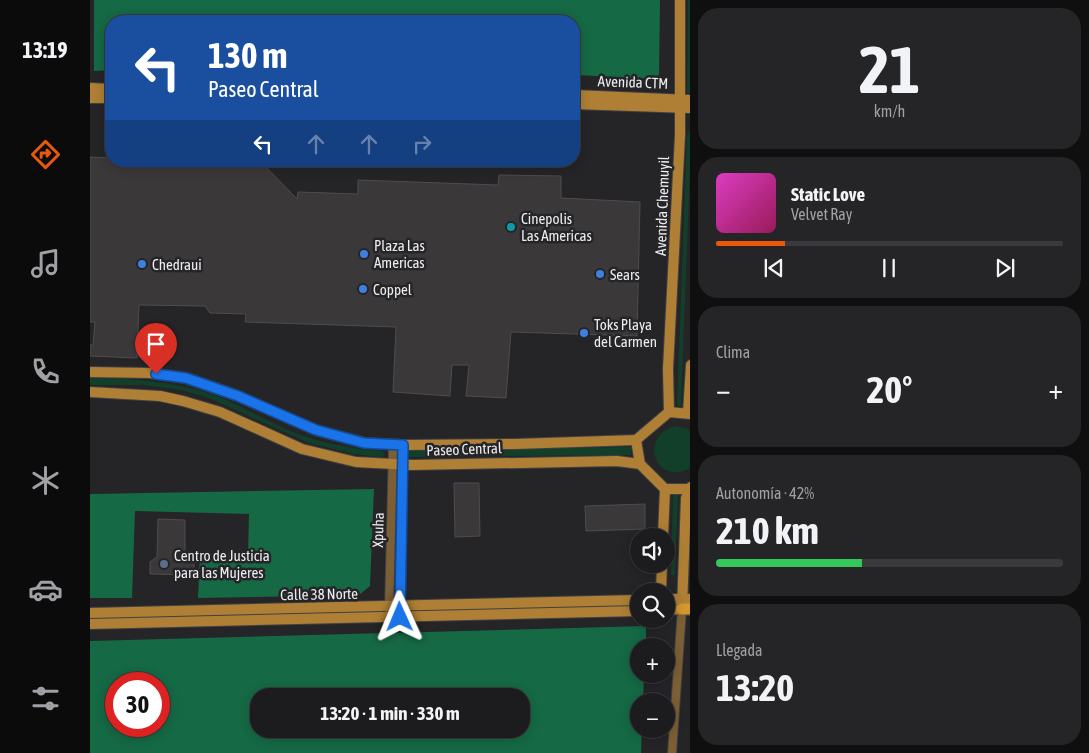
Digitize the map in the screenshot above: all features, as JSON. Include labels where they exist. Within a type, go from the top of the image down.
[{"type":"main road","name":"Avenida Chemuyil","points":[[669,412],[668,369],[685,104],[680,0]]},
{"type":"main road","points":[[90,88],[105,88]]},
{"type":"main road","name":"Avenida CTM","points":[[580,95],[685,104]]},
{"type":"main road","points":[[90,98],[105,98]]},
{"type":"main road","name":"Avenida CTM","points":[[580,104],[685,104]]},
{"type":"main road","points":[[686,604],[686,498],[689,488],[666,489],[640,464],[636,440],[669,412],[689,413],[690,365]]},
{"type":"main road","name":"Paseo Central","points":[[90,372],[150,373],[186,378],[238,396],[316,430],[364,443],[398,445],[636,440]]},
{"type":"main road","name":"Paseo Central","points":[[90,392],[160,396],[183,401],[220,412],[302,449],[356,462],[398,465],[617,461],[640,464]]},
{"type":"main road","points":[[664,528],[666,489]]},
{"type":"main road","name":"Calle 38 Norte","points":[[90,624],[630,600]]},
{"type":"main road","name":"Calle 38 Norte","points":[[90,613],[630,611]]},
{"type":"street","name":"Xpuha","points":[[394,612],[398,445]]},
{"type":"street","points":[[672,753],[686,604]]},
{"type":"green space","points":[[94,0],[660,0],[659,79],[580,75],[580,15],[105,15],[105,70],[94,71]]},
{"type":"green space","points":[[688,0],[690,0],[690,93],[687,93]]},
{"type":"green space","points":[[689,131],[690,160],[681,406],[677,405],[687,135]]},
{"type":"green space","points":[[90,378],[151,381],[181,386],[227,400],[299,435],[340,446],[383,451],[384,456],[354,454],[309,443],[209,398],[181,390],[143,385],[90,385]]},
{"type":"green space","points":[[675,426],[690,431],[690,468],[679,472],[669,471],[661,466],[656,459],[654,450],[656,441],[663,432]]},
{"type":"green space","points":[[631,447],[631,455],[409,457],[409,451],[421,450]]},
{"type":"green space","points":[[374,489],[370,586],[359,595],[198,598],[200,553],[248,554],[249,514],[135,511],[132,598],[90,598],[90,494]]},
{"type":"green space","points":[[673,494],[678,495],[675,574],[673,576],[671,573],[675,573],[675,528],[672,528]]},
{"type":"green space","points":[[630,626],[630,628],[646,628],[646,638],[630,638],[630,683],[644,683],[643,693],[630,693],[630,738],[642,738],[641,753],[90,753],[90,641]]},
{"type":"building","name":"Plaza Las Americas","points":[[90,157],[105,158],[105,167],[266,167],[297,199],[298,192],[358,194],[358,180],[498,185],[499,175],[561,176],[561,198],[640,202],[637,336],[511,332],[506,398],[466,396],[469,365],[452,365],[450,396],[393,392],[396,327],[245,322],[246,314],[210,313],[205,306],[139,305],[137,358],[90,356],[90,345],[93,345],[95,322],[90,322]]},
{"type":"building","points":[[454,483],[479,483],[480,536],[455,537]]},
{"type":"building","points":[[645,504],[645,528],[586,531],[585,506]]},
{"type":"building","points":[[158,519],[185,520],[185,558],[194,559],[194,575],[150,574],[150,562],[157,557]]},
{"type":"place","name":"Cinepolis Las Americas","points":[[511,227]]},
{"type":"place","name":"Plaza Las Americas","points":[[364,254]]},
{"type":"place","name":"Chedraui","points":[[142,264]]},
{"type":"place","name":"Sears","points":[[600,274]]},
{"type":"place","name":"Coppel","points":[[363,289]]},
{"type":"place","name":"Toks Playa del Carmen","points":[[584,333]]},
{"type":"place","name":"Centro de Justicia para las Mujeres","points":[[164,564]]},
{"type":"route","points":[[156,374],[186,378],[238,396],[316,430],[364,443],[403,445],[400,617]]}]
